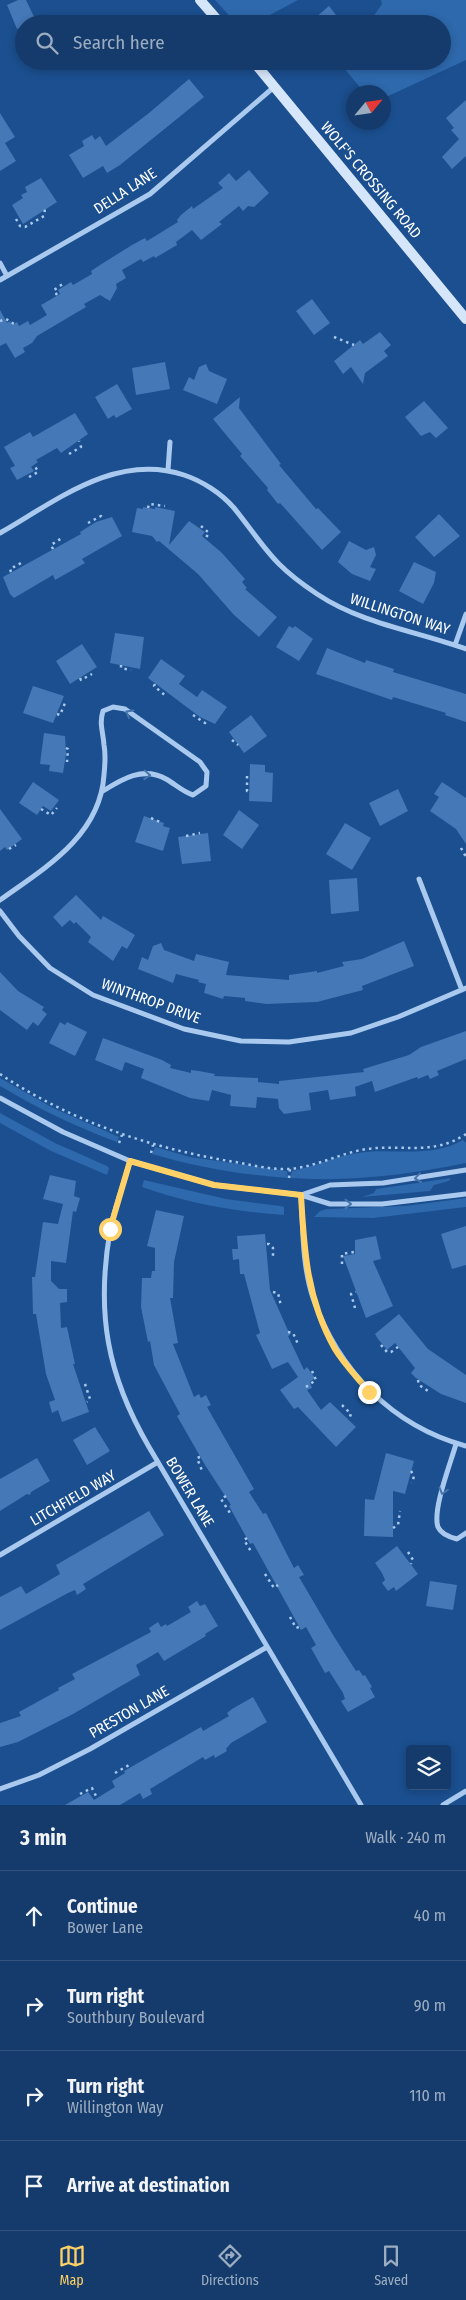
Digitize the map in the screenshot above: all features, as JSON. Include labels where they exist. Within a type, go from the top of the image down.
[{"type":"main road","points":[[200,0],[213,15]]},
{"type":"main road","name":"WOLF'S CROSSING ROAD","points":[[260,70],[466,319]]},
{"type":"street","name":"DELLA LANE","points":[[0,280],[150,194],[274,87]]},
{"type":"street","points":[[0,263],[7,276]]},
{"type":"street","points":[[168,470],[170,442]]},
{"type":"street","name":"WILLINGTON WAY","points":[[0,533],[88,483],[109,474],[135,468],[168,470],[194,479],[213,490],[232,506],[279,564],[316,594],[362,618],[466,649]]},
{"type":"street","points":[[455,645],[466,614]]},
{"type":"street","points":[[0,900],[57,859],[83,833],[103,791],[105,757],[100,723],[103,711],[113,707],[125,709],[200,762],[207,772],[206,786],[193,795],[164,778],[148,773],[132,775],[103,791]]},
{"type":"street","points":[[419,879],[464,989]]},
{"type":"street","name":"WINTHROP DRIVE","points":[[0,911],[19,936],[50,968],[93,994],[184,1029],[241,1041],[289,1042],[350,1033],[398,1017],[464,989]]},
{"type":"street","points":[[0,1098],[63,1132],[130,1161],[214,1185],[301,1195],[330,1204],[382,1204],[466,1194]]},
{"type":"street","name":"BOWER LANE","points":[[130,1161],[110,1229],[104,1280],[105,1334],[118,1386],[137,1426],[361,1805]]},
{"type":"street","points":[[301,1195],[330,1185],[383,1183],[466,1170]]},
{"type":"street","points":[[301,1195],[304,1254],[312,1297],[336,1349],[369,1392],[411,1424],[456,1444],[466,1446]]},
{"type":"street","points":[[456,1444],[436,1516],[439,1528],[447,1537],[457,1539],[466,1533]]},
{"type":"street","name":"LITCHFIELD WAY","points":[[0,1555],[158,1462]]},
{"type":"street","name":"PRESTON LANE","points":[[0,1789],[39,1775],[90,1749],[267,1647]]},
{"type":"street","points":[[443,1805],[466,1792]]},
{"type":"path","points":[[16,219],[20,226],[25,228],[44,216],[45,209]]},
{"type":"path","points":[[57,295],[54,290],[64,283]]},
{"type":"path","points":[[0,321],[6,319],[14,324]]},
{"type":"path","points":[[334,337],[354,345]]},
{"type":"path","points":[[69,454],[81,447],[79,441]]},
{"type":"path","points":[[29,477],[38,472],[34,464]]},
{"type":"path","points":[[148,508],[149,504],[165,506]]},
{"type":"path","points":[[88,523],[101,516],[103,519]]},
{"type":"path","points":[[201,526],[209,533],[205,539]]},
{"type":"path","points":[[53,549],[51,546],[62,538]]},
{"type":"path","points":[[11,572],[10,569],[23,562]]},
{"type":"path","points":[[121,665],[121,668],[131,670]]},
{"type":"path","points":[[80,678],[81,680],[92,674]]},
{"type":"path","points":[[155,684],[154,686],[167,697]]},
{"type":"path","points":[[57,714],[60,715],[65,703]]},
{"type":"path","points":[[193,715],[205,723],[207,721]]},
{"type":"path","points":[[232,740],[238,745]]},
{"type":"path","points":[[66,748],[68,749],[67,762]]},
{"type":"path","points":[[247,776],[247,790],[249,791]]},
{"type":"path","points":[[41,809],[51,815],[57,808]]},
{"type":"path","points":[[151,818],[162,823]]},
{"type":"path","points":[[186,836],[200,833]]},
{"type":"path","points":[[9,849],[16,845]]},
{"type":"path","points":[[460,848],[466,857]]},
{"type":"path","points":[[0,1074],[31,1095],[122,1135],[153,1145],[204,1157],[272,1168],[290,1169],[368,1149],[436,1148],[465,1135],[466,1139]]},
{"type":"path","points":[[119,1143],[122,1135]]},
{"type":"path","points":[[152,1153],[153,1145]]},
{"type":"path","points":[[289,1178],[290,1169]]},
{"type":"path","points":[[267,1244],[270,1244],[273,1248],[273,1259]]},
{"type":"path","points":[[342,1264],[342,1254],[354,1252]]},
{"type":"path","points":[[273,1292],[278,1293],[281,1306]]},
{"type":"path","points":[[355,1308],[350,1298],[351,1294],[356,1292]]},
{"type":"path","points":[[288,1332],[293,1333],[298,1344]]},
{"type":"path","points":[[380,1345],[386,1352],[391,1352],[398,1347]]},
{"type":"path","points":[[306,1387],[316,1380],[312,1371]]},
{"type":"path","points":[[418,1380],[419,1385],[428,1391]]},
{"type":"path","points":[[85,1384],[90,1399],[87,1402]]},
{"type":"path","points":[[342,1404],[351,1414],[349,1419]]},
{"type":"path","points":[[200,1457],[197,1458],[197,1462],[203,1473]]},
{"type":"path","points":[[411,1472],[414,1476],[412,1483]]},
{"type":"path","points":[[226,1496],[222,1499],[230,1513]]},
{"type":"path","points":[[393,1528],[398,1525],[400,1511]]},
{"type":"path","points":[[247,1538],[244,1540],[252,1553]]},
{"type":"path","points":[[408,1552],[413,1560],[411,1564]]},
{"type":"path","points":[[265,1574],[274,1588],[278,1585]]},
{"type":"path","points":[[290,1617],[296,1628],[299,1627]]},
{"type":"path","points":[[115,1773],[129,1765],[130,1767]]},
{"type":"path","points":[[80,1794],[92,1788],[97,1798]]},
{"type":"shaded area","points":[[215,0],[298,0],[270,15],[229,15]]},
{"type":"shaded area","points":[[381,0],[466,0],[466,60],[451,67],[451,15],[374,15],[382,4]]},
{"type":"shaded area","points":[[346,70],[444,70],[391,95],[391,85],[358,85]]},
{"type":"shaded area","points":[[0,1078],[53,1108],[119,1137],[117,1142],[28,1102],[0,1086]]},
{"type":"shaded area","points":[[0,1113],[55,1143],[107,1166],[109,1168],[107,1175],[51,1151],[0,1123]]},
{"type":"shaded area","points":[[463,1140],[466,1143],[466,1163],[422,1171],[356,1178],[290,1178],[292,1171],[352,1154],[380,1151],[436,1150]]},
{"type":"shaded area","points":[[155,1147],[190,1157],[287,1171],[288,1178],[236,1173],[202,1167],[152,1154]]},
{"type":"shaded area","points":[[451,1178],[449,1181],[434,1185],[430,1191],[362,1197],[374,1193],[376,1189]]},
{"type":"shaded area","points":[[144,1180],[226,1199],[284,1207],[284,1215],[248,1212],[176,1198],[142,1187]]},
{"type":"shaded area","points":[[466,1198],[466,1207],[373,1218],[314,1217],[320,1211],[327,1209],[406,1206]]},
{"type":"building","points":[[18,0],[26,0],[33,15],[15,15],[15,24],[7,5]]},
{"type":"building","points":[[329,6],[336,15],[318,15]]},
{"type":"building","points":[[189,79],[204,97],[120,165],[107,173],[103,166],[83,178],[69,155],[84,146],[82,141],[92,135],[95,140],[100,136],[106,146]]},
{"type":"building","points":[[466,100],[466,156],[452,169],[442,157],[459,139],[451,130],[454,128],[446,118]]},
{"type":"building","points":[[0,113],[15,137],[5,143],[16,161],[0,171]]},
{"type":"building","points":[[249,170],[269,193],[254,207],[248,206],[243,211],[239,206],[219,222],[222,224],[201,240],[192,230],[176,242],[177,245],[155,258],[154,256],[143,262],[141,259],[122,270],[126,278],[116,284],[117,288],[110,301],[100,295],[84,304],[86,307],[37,336],[32,343],[23,348],[25,352],[15,358],[6,343],[0,346],[0,310],[7,323],[10,321],[12,325],[17,322],[19,326],[28,321],[30,325],[47,315],[41,305],[60,294],[58,290],[71,282],[73,285],[92,274],[91,271],[132,245],[145,238],[147,241],[178,222],[177,220],[181,215],[192,206],[193,209],[223,188],[218,183],[229,173],[236,181]]},
{"type":"building","points":[[41,178],[57,202],[23,224],[12,205],[23,198],[21,195],[27,192],[25,187]]},
{"type":"building","points":[[312,299],[330,323],[314,335],[296,311]]},
{"type":"building","points":[[380,332],[391,345],[384,351],[388,356],[365,373],[363,384],[351,367],[343,374],[334,361],[360,340],[363,344]]},
{"type":"building","points":[[165,362],[170,389],[136,395],[132,368]]},
{"type":"building","points":[[206,364],[209,371],[227,379],[217,404],[183,390],[189,377],[194,380],[199,367]]},
{"type":"building","points":[[117,384],[132,409],[116,418],[114,415],[108,419],[95,397]]},
{"type":"building","points":[[240,397],[239,408],[281,464],[279,465],[316,509],[318,508],[341,532],[322,550],[280,503],[278,504],[267,490],[268,488],[240,456],[242,454],[213,419]]},
{"type":"building","points":[[424,401],[448,428],[436,438],[430,432],[421,436],[405,417]]},
{"type":"building","points":[[75,413],[88,434],[61,453],[57,448],[36,460],[38,462],[31,467],[34,471],[17,480],[10,468],[15,466],[4,447],[30,432],[33,437]]},
{"type":"building","points":[[143,507],[175,511],[169,545],[189,521],[205,532],[202,536],[222,553],[245,579],[242,582],[247,588],[245,589],[277,617],[259,637],[234,615],[198,574],[159,541],[157,542],[152,536],[132,532],[137,508],[143,509]]},
{"type":"building","points":[[439,514],[460,536],[434,557],[415,537]]},
{"type":"building","points":[[112,517],[122,536],[82,559],[85,563],[55,580],[53,575],[14,598],[10,594],[3,577],[81,534],[80,532],[96,522]]},
{"type":"building","points":[[349,541],[366,550],[374,547],[376,555],[370,567],[376,569],[370,581],[352,574],[338,562]]},
{"type":"building","points":[[414,562],[436,572],[434,583],[423,604],[399,591]]},
{"type":"building","points":[[289,626],[293,628],[295,626],[313,639],[299,661],[276,647]]},
{"type":"building","points":[[115,633],[144,637],[140,669],[110,663]]},
{"type":"building","points":[[82,644],[97,667],[70,684],[56,661]]},
{"type":"building","points":[[327,648],[365,663],[366,660],[394,669],[393,672],[466,694],[466,722],[445,715],[446,713],[393,697],[392,700],[316,674]]},
{"type":"building","points":[[161,659],[185,676],[179,684],[197,697],[202,690],[227,707],[215,724],[200,717],[148,678]]},
{"type":"building","points":[[33,686],[64,696],[53,723],[23,713]]},
{"type":"building","points":[[251,715],[267,736],[244,753],[229,732]]},
{"type":"building","points":[[44,733],[65,736],[66,754],[63,773],[49,771],[50,765],[40,764]]},
{"type":"building","points":[[250,764],[265,765],[265,772],[273,773],[272,802],[249,801]]},
{"type":"building","points":[[33,782],[59,800],[51,811],[43,806],[37,815],[19,803]]},
{"type":"building","points":[[442,782],[466,798],[466,844],[456,829],[430,811],[439,797],[434,794]]},
{"type":"building","points":[[398,789],[408,811],[380,826],[369,803]]},
{"type":"building","points":[[0,809],[22,839],[7,850],[5,847],[0,851]]},
{"type":"building","points":[[239,810],[259,825],[242,849],[223,835]]},
{"type":"building","points":[[144,816],[164,823],[163,826],[170,828],[163,851],[135,842]]},
{"type":"building","points":[[345,823],[371,838],[352,870],[326,854]]},
{"type":"building","points":[[208,833],[211,861],[182,864],[178,837]]},
{"type":"building","points":[[357,878],[359,911],[331,914],[329,880]]},
{"type":"building","points":[[76,895],[101,920],[103,916],[135,935],[127,949],[122,946],[113,961],[88,942],[91,937],[76,922],[74,924],[70,920],[62,927],[53,917]]},
{"type":"building","points":[[404,941],[414,966],[362,986],[363,990],[317,1002],[266,1004],[245,1001],[245,998],[224,996],[223,999],[204,993],[206,984],[198,982],[199,980],[176,974],[173,983],[138,969],[142,957],[148,960],[153,946],[161,943],[164,950],[194,961],[196,954],[229,962],[226,975],[289,980],[289,975],[317,971],[317,973],[344,966],[342,962],[362,959]]},
{"type":"building","points":[[0,972],[18,991],[44,1007],[42,1010],[47,1014],[38,1026],[33,1022],[27,1030],[0,1010]]},
{"type":"building","points":[[60,1022],[65,1025],[67,1022],[87,1032],[75,1056],[49,1043]]},
{"type":"building","points":[[466,1031],[466,1059],[437,1071],[439,1075],[430,1079],[428,1075],[418,1079],[417,1077],[375,1092],[372,1081],[355,1087],[356,1096],[330,1100],[328,1090],[309,1093],[311,1110],[284,1114],[279,1108],[278,1099],[257,1097],[256,1108],[230,1106],[231,1095],[212,1090],[209,1101],[190,1098],[141,1078],[144,1069],[125,1062],[122,1071],[95,1060],[103,1038],[162,1060],[171,1065],[170,1068],[191,1073],[191,1070],[215,1074],[214,1076],[258,1078],[258,1082],[279,1084],[279,1081],[364,1072],[363,1069],[409,1055],[421,1047]]},
{"type":"building","points":[[50,1175],[76,1181],[74,1196],[80,1198],[76,1212],[73,1211],[66,1263],[51,1261],[51,1281],[59,1289],[67,1289],[67,1302],[60,1303],[61,1328],[67,1327],[75,1364],[73,1364],[89,1412],[62,1422],[58,1410],[52,1413],[49,1402],[55,1400],[46,1374],[36,1314],[33,1314],[32,1277],[35,1277],[43,1222],[58,1224],[63,1204],[43,1199]]},
{"type":"building","points":[[156,1210],[184,1216],[174,1262],[173,1298],[170,1298],[178,1343],[173,1344],[194,1397],[199,1394],[201,1398],[206,1395],[211,1405],[207,1407],[254,1489],[249,1492],[263,1514],[266,1513],[294,1568],[298,1565],[304,1575],[299,1577],[333,1635],[356,1671],[359,1670],[363,1676],[365,1675],[372,1687],[370,1688],[375,1697],[348,1712],[341,1701],[345,1699],[343,1693],[329,1671],[325,1673],[311,1648],[316,1645],[306,1627],[301,1630],[253,1543],[250,1544],[229,1506],[231,1505],[177,1416],[180,1414],[154,1365],[141,1307],[142,1278],[151,1278],[152,1271],[155,1271],[155,1248],[147,1246]]},
{"type":"building","points":[[466,1226],[466,1265],[452,1269],[441,1234]]},
{"type":"building","points":[[265,1234],[270,1290],[304,1370],[307,1367],[315,1378],[310,1382],[312,1388],[307,1390],[321,1410],[330,1402],[356,1427],[336,1447],[298,1407],[294,1409],[280,1390],[298,1377],[288,1362],[272,1369],[256,1335],[260,1333],[244,1274],[240,1274],[239,1259],[233,1260],[232,1249],[238,1249],[237,1236]]},
{"type":"building","points":[[376,1236],[381,1259],[373,1261],[393,1306],[366,1318],[343,1256],[355,1254],[355,1240]]},
{"type":"building","points":[[399,1314],[428,1349],[466,1375],[466,1403],[441,1394],[416,1378],[411,1373],[415,1368],[395,1343],[387,1350],[378,1339],[375,1334]]},
{"type":"building","points":[[95,1427],[110,1451],[87,1465],[73,1440]]},
{"type":"building","points":[[386,1453],[414,1461],[405,1494],[393,1491],[393,1537],[364,1536],[365,1499],[374,1500]]},
{"type":"building","points":[[37,1458],[50,1481],[31,1492],[30,1495],[27,1494],[0,1511],[0,1479]]},
{"type":"building","points":[[149,1511],[164,1535],[83,1584],[86,1589],[77,1595],[75,1590],[68,1593],[0,1630],[0,1597],[21,1586],[26,1594],[60,1574],[56,1565]]},
{"type":"building","points":[[397,1546],[418,1574],[396,1591],[394,1587],[388,1591],[382,1583],[385,1580],[382,1573],[375,1563]]},
{"type":"building","points":[[430,1581],[457,1585],[453,1610],[426,1606]]},
{"type":"building","points":[[197,1601],[200,1606],[205,1604],[218,1626],[205,1634],[206,1636],[164,1661],[158,1652],[136,1665],[140,1675],[73,1714],[18,1742],[0,1747],[0,1723],[21,1716],[19,1712],[75,1679],[72,1674],[151,1632],[149,1628],[158,1622],[161,1627],[166,1624],[167,1626],[191,1612],[188,1607]]},
{"type":"building","points":[[253,1697],[267,1722],[231,1743],[226,1749],[227,1751],[215,1758],[214,1755],[205,1760],[203,1757],[150,1789],[152,1794],[143,1799],[140,1793],[120,1805],[65,1805],[88,1792],[94,1800],[115,1787],[112,1781],[125,1773],[124,1771],[201,1727],[203,1731],[229,1716],[227,1713],[232,1709]]},
{"type":"route","points":[[110,1229],[130,1161],[214,1185],[301,1195],[304,1254],[312,1297],[336,1349],[369,1392]]}]
